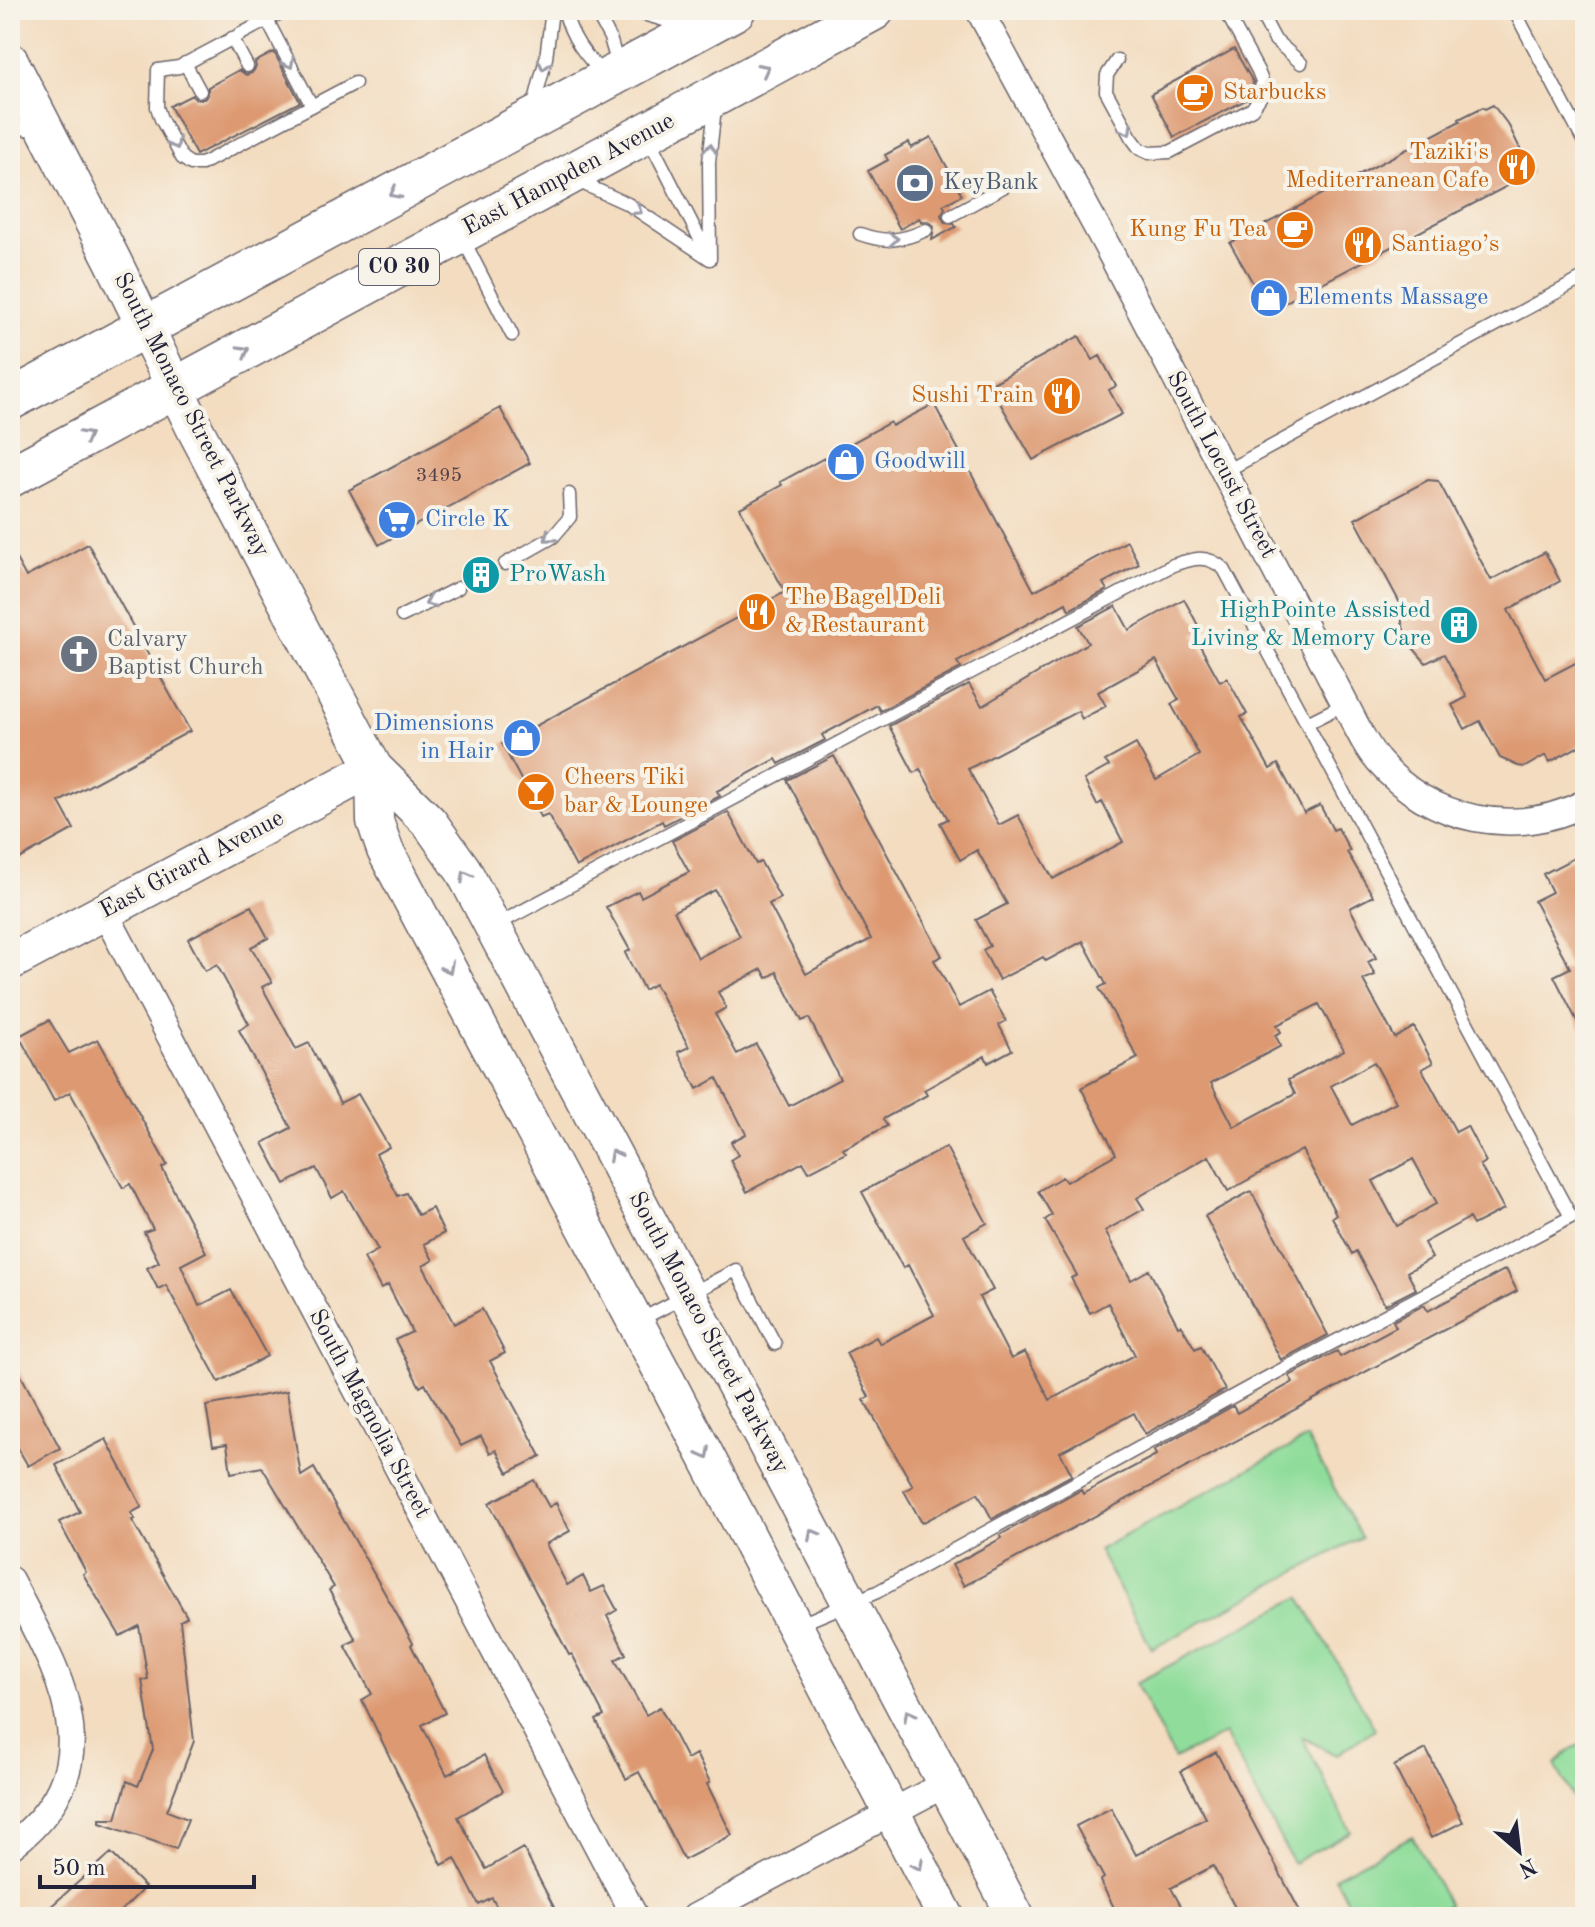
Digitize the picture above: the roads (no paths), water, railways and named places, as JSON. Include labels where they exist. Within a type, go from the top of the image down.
[{"type":"main road","name":"CO 30","points":[[10,400],[735,10]]},
{"type":"main road","name":"East Hampden Avenue","points":[[10,477],[874,10]]},
{"type":"main road","name":"South Monaco Street Parkway","points":[[10,61],[374,768],[409,800],[439,834],[463,870],[1016,1917]]},
{"type":"main road","name":"South Monaco Street Parkway","points":[[374,768],[375,821],[385,850],[946,1917]]},
{"type":"main road","name":"East Girard Avenue","points":[[10,962],[374,768]]},
{"type":"street","name":"South Locust Street","points":[[979,10],[1345,704],[1379,762],[1402,784],[1434,806],[1478,820],[1506,822],[1555,815],[1585,803]]},
{"type":"street","name":"South Magnolia Street","points":[[104,911],[635,1917]]},
{"type":"street","points":[[10,1580],[63,1687],[72,1725],[70,1761],[57,1797],[30,1832],[10,1847]]},
{"type":"street","points":[[695,1917],[945,1784]]},
{"type":"lane","points":[[286,10],[185,63],[158,70],[157,107],[182,158],[191,164],[202,164],[277,120],[355,83]]},
{"type":"lane","points":[[531,120],[546,58],[552,10]]},
{"type":"lane","points":[[564,10],[568,26],[584,54],[614,75]]},
{"type":"lane","points":[[595,10],[610,38],[614,75]]},
{"type":"lane","points":[[629,10],[700,29]]},
{"type":"lane","points":[[1117,60],[1107,75],[1106,91],[1131,137],[1140,149],[1149,153],[1170,152],[1252,109],[1261,96],[1262,81],[1258,71],[1231,21],[1223,11],[1217,10]]},
{"type":"lane","points":[[1259,10],[1275,40],[1301,63]]},
{"type":"lane","points":[[1514,10],[1585,144]]},
{"type":"lane","points":[[267,20],[312,106]]},
{"type":"lane","points":[[232,38],[247,66]]},
{"type":"lane","points":[[185,63],[200,91]]},
{"type":"lane","points":[[710,259],[709,162],[716,95]]},
{"type":"lane","points":[[10,125],[48,134]]},
{"type":"lane","points":[[646,134],[710,259]]},
{"type":"lane","points":[[567,176],[628,204],[710,259]]},
{"type":"lane","points":[[950,216],[1005,186]]},
{"type":"lane","points":[[860,234],[889,241],[926,230]]},
{"type":"lane","points":[[460,234],[512,335]]},
{"type":"lane","points":[[1224,472],[1585,277]]},
{"type":"lane","points":[[505,564],[553,537],[570,517],[569,494]]},
{"type":"lane","points":[[494,926],[1173,565],[1187,560],[1213,560],[1224,569],[1571,1217],[1268,1377],[901,1579],[795,1626]]},
{"type":"lane","points":[[402,616],[458,588]]},
{"type":"lane","points":[[1307,723],[1345,704]]},
{"type":"lane","points":[[635,1323],[736,1270],[775,1344]]},
{"type":"place","name":"Starbucks","points":[[1195,93]]},
{"type":"place","name":"Taziki's Mediterranean Cafe","points":[[1517,167]]},
{"type":"place","name":"KeyBank","points":[[915,183]]},
{"type":"place","name":"Kung Fu Tea","points":[[1295,230]]},
{"type":"place","name":"Santiago’s","points":[[1363,245]]},
{"type":"place","name":"Elements Massage","points":[[1269,298]]},
{"type":"place","name":"Sushi Train","points":[[1062,396]]},
{"type":"place","name":"Goodwill","points":[[846,462]]},
{"type":"place","name":"Circle K","points":[[397,520]]},
{"type":"place","name":"ProWash","points":[[481,575]]},
{"type":"place","name":"The Bagel Deli & Restaurant","points":[[757,612]]},
{"type":"place","name":"HighPointe Assisted Living & Memory Care","points":[[1459,625]]},
{"type":"place","name":"Calvary Baptist Church","points":[[79,654]]},
{"type":"place","name":"Dimensions in Hair","points":[[522,738]]},
{"type":"place","name":"Cheers Tiki bar & Lounge","points":[[536,792]]}]
